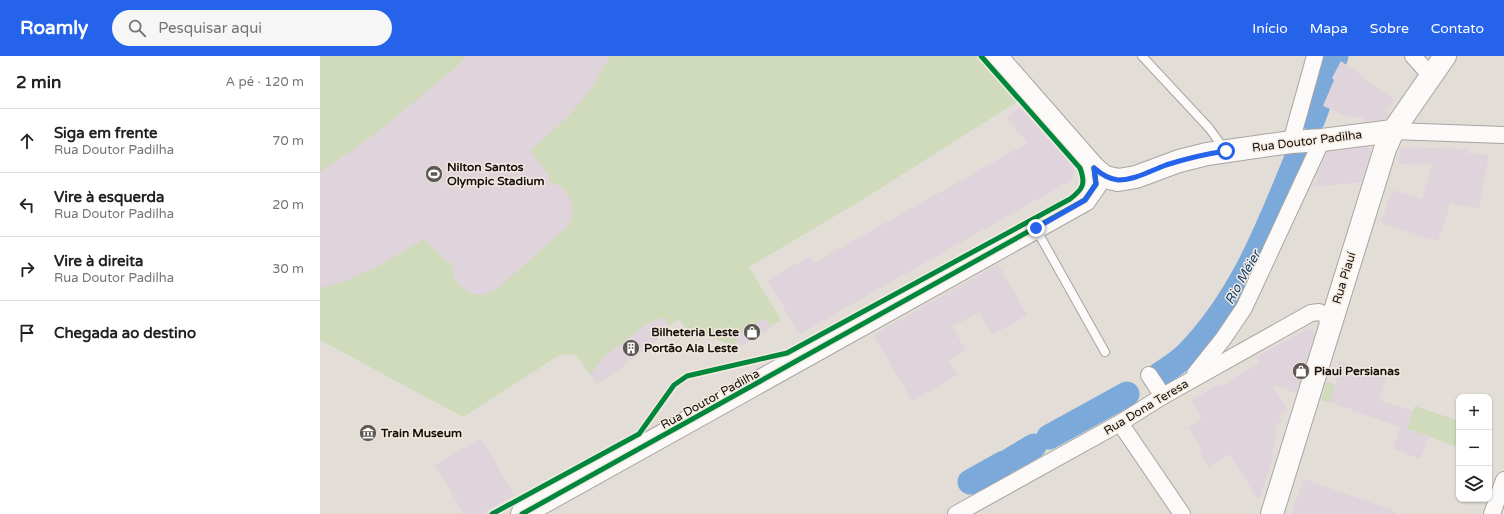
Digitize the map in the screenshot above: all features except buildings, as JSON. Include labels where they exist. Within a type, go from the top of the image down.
[{"type":"street","points":[[996,56],[1094,168]]},
{"type":"street","points":[[1291,142],[1314,56]]},
{"type":"street","points":[[1413,56],[1431,76]]},
{"type":"street","name":"Rua Piauí","points":[[1272,514],[1379,167],[1393,131],[1445,56]]},
{"type":"street","points":[[1393,131],[1504,136]]},
{"type":"street","name":"Rua Doutor Padilha","points":[[1094,168],[1105,177],[1118,180],[1136,177],[1179,161],[1207,154],[1291,142],[1322,140],[1393,131]]},
{"type":"street","points":[[1190,380],[1223,339],[1244,308],[1322,140]]},
{"type":"street","name":"Rua Doutor Padilha","points":[[522,514],[1085,200],[1096,184],[1094,168]]},
{"type":"street","name":"Rua Dona Teresa","points":[[956,514],[1120,423],[1155,385],[1190,380],[1311,312],[1319,312],[1326,315],[1330,326]]},
{"type":"street","points":[[1120,423],[1182,514]]},
{"type":"street","points":[[1498,505],[1504,480]]},
{"type":"lane","points":[[1142,56],[1210,128],[1226,151]]},
{"type":"lane","points":[[1036,228],[1105,352]]},
{"type":"green space","points":[[320,56],[978,56],[1018,101],[862,200],[749,267],[781,320],[740,347],[737,343],[731,345],[685,327],[679,319],[669,326],[658,339],[613,374],[596,383],[576,355],[561,354],[463,417],[320,340]]},
{"type":"green space","points":[[1327,382],[1335,385],[1330,402],[1321,400]]},
{"type":"green space","points":[[1415,406],[1456,420],[1456,443],[1455,446],[1407,429]]},
{"type":"waterway","name":"Rio Méier","points":[[1313,119],[1336,56]]},
{"type":"waterway","name":"Rio Méier","points":[[1155,378],[1187,354],[1206,332],[1239,285],[1265,234],[1298,155]]},
{"type":"waterway","name":"Rio Méier","points":[[1049,437],[1127,394]]},
{"type":"waterway","name":"Rio Méier","points":[[1012,459],[1034,446]]},
{"type":"waterway","name":"Rio Méier","points":[[970,482],[1004,463]]},
{"type":"cycle path","points":[[492,514],[639,434],[674,385],[687,376],[787,353],[1070,199],[1078,192],[1083,182],[1080,168],[981,56]]},
{"type":"cycle path","points":[[522,514],[1085,200],[1096,184],[1094,168]]},
{"type":"place","name":"Nilton Santos Olympic Stadium","points":[[434,174]]},
{"type":"place","name":"Bilheteria Leste","points":[[752,332]]},
{"type":"place","name":"Portão Ala Leste","points":[[631,348]]},
{"type":"place","name":"Piaui Persianas","points":[[1301,371]]},
{"type":"place","name":"Train Museum","points":[[368,433]]},
{"type":"route","points":[[1036,228],[1085,200],[1096,184],[1094,168],[1105,177],[1118,180],[1136,177],[1179,161],[1226,151]]}]
